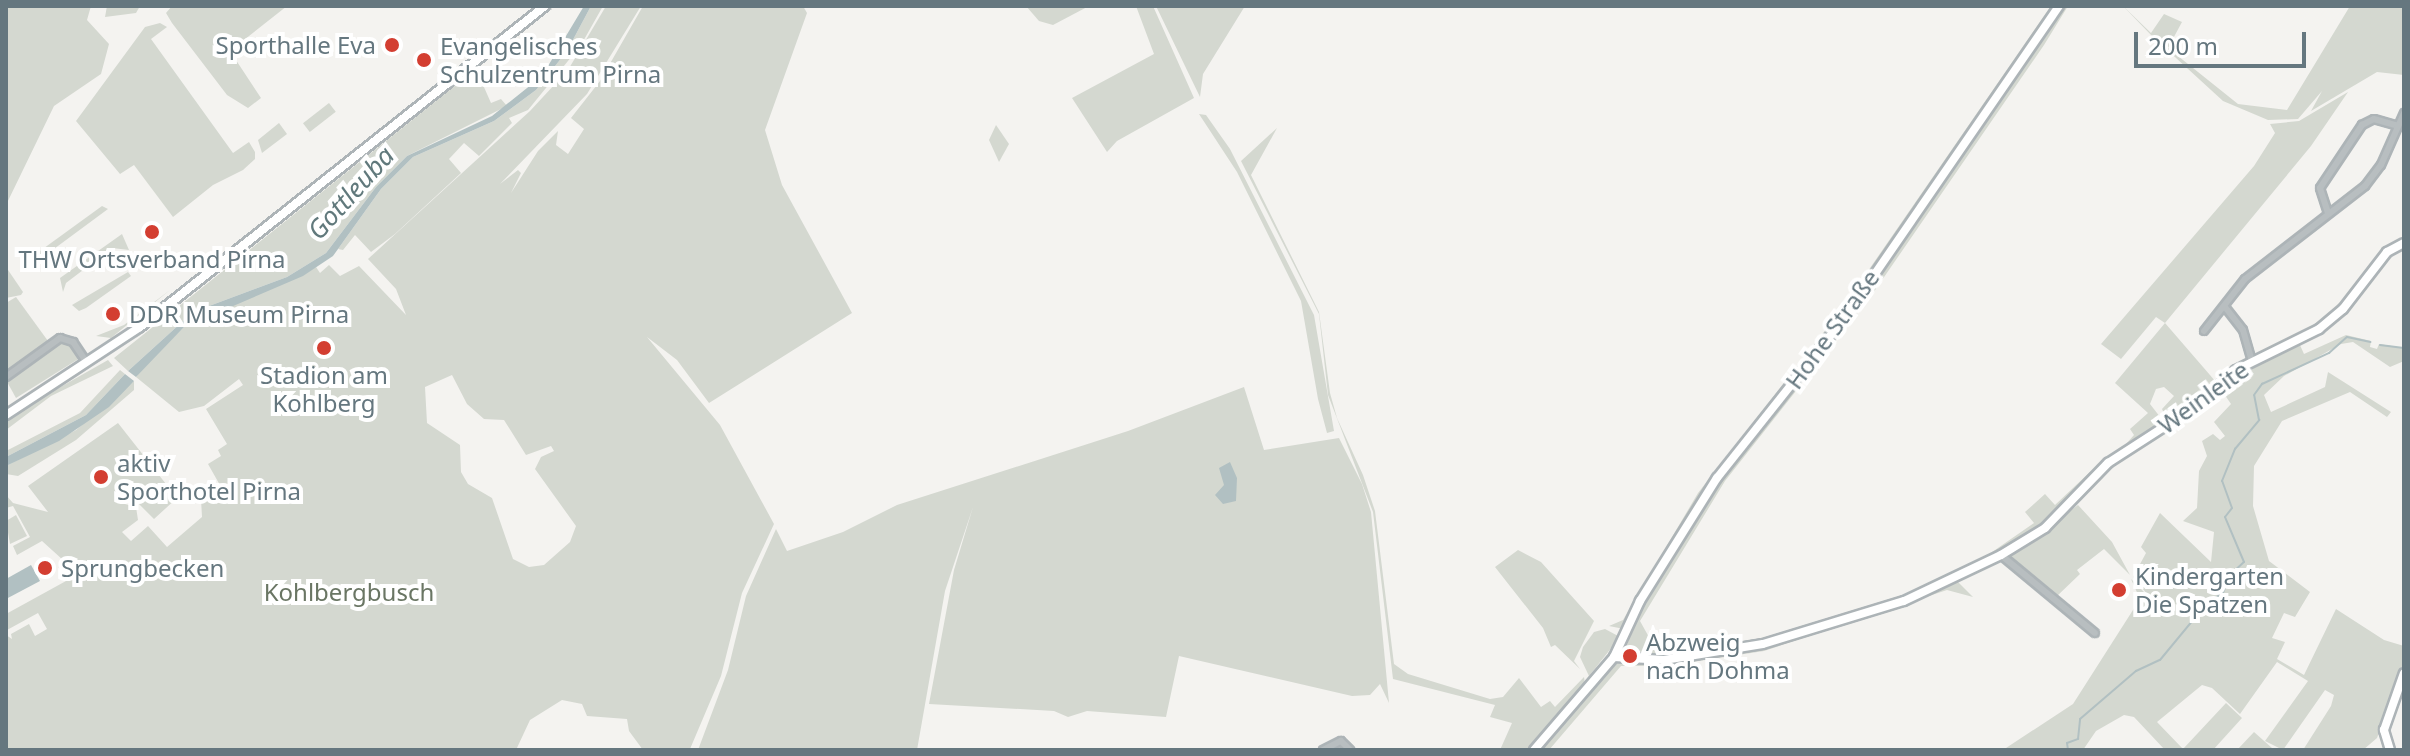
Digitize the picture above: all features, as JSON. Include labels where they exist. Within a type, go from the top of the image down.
[{"type":"main road","points":[[6,415],[140,327],[545,6]]},
{"type":"main road","name":"Hohe Straße","points":[[1534,750],[1614,657],[1640,601],[1717,478],[1846,316],[2059,6]]},
{"type":"main road","name":"Weinleite","points":[[1614,657],[1664,660],[1777,640],[1904,601],[2001,555],[2063,514],[2108,463],[2195,407],[2252,361],[2326,324],[2387,252],[2404,243]]},
{"type":"main road","points":[[2390,750],[2384,730],[2404,673]]},
{"type":"street","points":[[2204,331],[2245,279],[2370,180],[2404,113]]},
{"type":"street","points":[[2328,213],[2320,188],[2362,125],[2374,119],[2398,126]]},
{"type":"street","points":[[2225,307],[2243,330],[2252,361]]},
{"type":"street","points":[[6,377],[60,338],[73,342],[86,361]]},
{"type":"street","points":[[2001,555],[2095,633]]},
{"type":"street","points":[[1323,750],[1336,741],[1350,750]]},
{"type":"green space","points":[[6,6],[91,6],[87,20],[109,44],[101,74],[54,106],[6,205]]},
{"type":"green space","points":[[107,6],[140,6],[136,13],[105,17]]},
{"type":"green space","points":[[172,6],[287,6],[230,51],[261,98],[248,108],[227,95],[172,23],[166,13]]},
{"type":"green space","points":[[591,6],[603,6],[581,45],[528,110],[509,118],[512,123],[479,156],[464,143],[449,159],[461,173],[371,252],[355,235],[343,250],[338,249],[381,189],[413,157],[494,121],[536,90],[567,51]]},
{"type":"green space","name":"Kohlbergbusch","points":[[606,6],[641,6],[587,94],[500,184],[518,170],[521,173],[511,193],[538,151],[558,131],[556,145],[568,154],[584,129],[571,118],[600,81],[643,6],[803,6],[807,13],[765,130],[782,185],[852,313],[709,403],[677,360],[647,337],[720,425],[774,524],[742,593],[721,676],[690,749],[643,750],[629,731],[627,719],[587,716],[582,704],[562,700],[530,720],[516,750],[6,750],[6,635],[12,639],[11,634],[29,624],[35,636],[47,629],[38,613],[7,630],[6,614],[66,581],[63,560],[42,541],[17,555],[13,546],[30,537],[13,506],[6,508],[6,495],[13,503],[48,512],[28,486],[118,423],[177,498],[154,519],[130,495],[125,504],[136,507],[138,520],[122,532],[131,541],[148,526],[167,547],[202,517],[201,499],[221,487],[208,464],[221,456],[218,450],[227,444],[206,409],[243,385],[239,379],[204,406],[179,412],[136,377],[146,363],[184,327],[316,267],[320,273],[329,265],[340,276],[359,266],[406,315],[396,289],[368,259],[530,111],[568,70]],"holes":[[[452,375],[467,404],[484,419],[504,420],[526,455],[551,446],[554,451],[541,457],[535,469],[576,526],[570,542],[544,565],[529,567],[513,559],[492,498],[468,484],[461,472],[460,445],[427,423],[425,387]]]},
{"type":"green space","points":[[1026,6],[1089,6],[1053,25],[1039,21]]},
{"type":"green space","points":[[1136,6],[1153,6],[1194,98],[1117,141],[1107,152],[1072,98],[1154,54]]},
{"type":"green space","points":[[1156,6],[1245,6],[1203,74],[1200,97]]},
{"type":"green space","points":[[2051,6],[2055,6],[2022,58],[1843,314],[1732,454],[1624,629],[1609,626],[1623,620],[1698,493],[1841,310]]},
{"type":"green space","points":[[2063,6],[2068,6],[2044,45],[1871,296],[1725,481],[1640,621],[1655,648],[1667,655],[1762,640],[1848,616],[1762,641],[1675,656],[1623,655],[1644,601],[1721,479],[1849,317]]},
{"type":"green space","points":[[2123,6],[2151,33],[2164,14],[2182,22],[2168,48],[2238,104],[2287,110],[2350,6],[2404,6],[2404,75],[2377,72],[2311,111],[2322,91],[2298,119],[2268,120],[2223,101],[2152,36]]},
{"type":"green space","points":[[160,23],[167,27],[151,39],[233,153],[249,142],[255,152],[255,159],[243,170],[213,185],[173,217],[134,165],[120,174],[76,121],[145,27]]},
{"type":"green space","points":[[476,69],[491,103],[501,99],[507,106],[407,156],[376,187],[326,253],[287,277],[193,312],[128,371],[114,358]]},
{"type":"green space","points":[[2348,92],[2311,146],[2165,323],[2156,317],[2121,359],[2101,344],[2254,166],[2275,133],[2270,124],[2299,121]]},
{"type":"green space","points":[[329,103],[336,112],[310,132],[303,123]]},
{"type":"green space","points":[[1199,114],[1206,115],[1230,149],[1314,315],[1334,431],[1327,433],[1318,399],[1301,301],[1237,172]]},
{"type":"green space","points":[[279,123],[287,134],[262,153],[258,140]]},
{"type":"green space","points":[[996,125],[1009,144],[999,162],[989,140]]},
{"type":"green space","points":[[1277,128],[1251,175],[1319,312],[1330,393],[1337,418],[1363,475],[1375,511],[1394,664],[1408,674],[1490,699],[1503,697],[1519,678],[1541,707],[1550,701],[1555,707],[1584,677],[1585,684],[1529,750],[1500,750],[1512,723],[1490,717],[1495,705],[1393,679],[1373,512],[1328,395],[1319,314],[1241,161]]},
{"type":"green space","points":[[102,206],[108,209],[39,260],[40,251]]},
{"type":"green space","points":[[122,234],[129,250],[112,248],[66,283],[63,292],[60,278]]},
{"type":"green space","points":[[232,260],[231,263],[136,338],[143,330]]},
{"type":"green space","points":[[6,267],[23,292],[21,295],[6,298]]},
{"type":"green space","points":[[128,272],[131,276],[86,308],[79,311],[72,305]]},
{"type":"green space","points":[[170,290],[111,338],[96,336],[124,325]]},
{"type":"green space","points":[[16,297],[48,341],[6,373],[6,303]]},
{"type":"green space","points":[[2165,323],[2216,382],[2167,420],[2162,409],[2174,396],[2164,387],[2156,389],[2150,404],[2164,422],[2126,444],[2134,435],[2130,429],[2148,413],[2115,383]]},
{"type":"green space","points":[[2346,335],[2371,341],[2370,347],[2377,349],[2379,344],[2404,348],[2404,361],[2390,367],[2353,342],[2341,344],[2284,376],[2264,395],[2271,412],[2325,387],[2328,372],[2391,412],[2387,417],[2350,392],[2282,421],[2254,466],[2253,506],[2269,561],[2310,592],[2295,617],[2284,613],[2272,638],[2285,642],[2277,659],[2304,675],[2336,609],[2384,640],[2404,646],[2404,668],[2377,738],[2363,750],[2303,750],[2331,706],[2334,695],[2325,690],[2283,750],[2265,741],[2308,681],[2277,662],[2240,714],[2212,688],[2202,685],[2157,722],[2183,749],[2226,703],[2242,718],[2213,750],[2165,750],[2134,717],[2124,715],[2096,731],[2083,750],[1966,750],[2006,748],[2073,704],[2140,599],[2131,579],[2152,600],[2133,577],[2146,553],[2141,547],[2160,513],[2211,562],[2214,532],[2183,521],[2197,508],[2199,471],[2207,456],[2202,441],[2213,434],[2220,440],[2225,436],[2214,422],[2231,404],[2220,388],[2244,367],[2299,343],[2304,354]]},
{"type":"green space","points":[[59,341],[70,344],[80,358],[16,398],[6,380]]},
{"type":"green space","points":[[108,360],[113,366],[51,396],[6,430],[6,423],[27,406]]},
{"type":"green space","points":[[120,370],[125,374],[86,415],[6,457],[6,451],[80,413]]},
{"type":"green space","points":[[134,381],[134,390],[76,440],[18,476],[6,474],[6,466],[76,430]]},
{"type":"green space","points":[[1244,387],[1264,450],[1339,438],[1362,484],[1371,512],[1389,703],[1380,684],[1370,695],[1352,696],[1179,656],[1166,717],[1087,711],[1068,717],[1054,711],[929,704],[954,570],[973,507],[945,591],[917,750],[698,750],[728,670],[746,596],[776,529],[787,551],[843,532],[897,505],[1128,431]]},
{"type":"green space","points":[[2091,471],[2070,502],[2033,534],[1969,568],[2034,523],[2025,512],[2045,494],[2055,505]]},
{"type":"green space","points":[[2078,505],[2112,542],[2130,575],[2104,549],[2077,570],[2080,574],[2056,597],[2008,556]]},
{"type":"green space","points":[[16,515],[27,536],[10,544],[6,521]]},
{"type":"green space","points":[[1518,550],[1541,562],[1594,621],[1574,661],[1580,669],[1555,645],[1551,647],[1543,628],[1495,567]]},
{"type":"green space","points":[[1956,580],[1973,597],[1947,590],[1764,651],[1666,666],[1621,666],[1549,750],[1537,750],[1619,661],[1664,663],[1763,646]]},
{"type":"green space","points":[[1605,629],[1620,637],[1589,676],[1580,657],[1583,647],[1594,632]]},
{"type":"green space","points":[[2254,732],[2272,748],[2237,750]]},
{"type":"shaded area","points":[[584,6],[591,6],[567,51],[536,90],[494,121],[413,157],[381,189],[333,256],[303,276],[184,327],[136,377],[128,371],[193,312],[287,277],[326,253],[376,187],[407,156],[492,116],[542,76]]},
{"type":"shaded area","points":[[125,374],[134,381],[109,407],[59,441],[6,466],[6,457],[86,415]]},
{"type":"shaded area","points":[[1230,462],[1237,478],[1236,501],[1223,504],[1215,495],[1224,485],[1219,468]]},
{"type":"shaded area","name":"Sprungbecken","points":[[41,559],[49,559],[54,568],[52,575],[41,577],[36,572],[36,564]]},
{"type":"shaded area","points":[[31,565],[40,581],[6,599],[6,579]]},
{"type":"waterway","points":[[2068,750],[2067,743],[2078,739],[2080,719],[2136,671],[2160,660],[2208,602],[2223,593],[2230,575],[2244,562],[2225,517],[2232,508],[2222,481],[2235,449],[2259,420],[2254,395],[2262,384],[2329,353],[2347,337],[2370,342]]},
{"type":"waterway","points":[[2380,345],[2404,348]]},
{"type":"place","name":"Sporthalle Eva","points":[[392,45]]},
{"type":"place","name":"Evangelisches Schulzentrum Pirna","points":[[424,60]]},
{"type":"place","name":"THW Ortsverband Pirna","points":[[152,232]]},
{"type":"place","name":"DDR Museum Pirna","points":[[113,314]]},
{"type":"place","name":"Stadion am Kohlberg","points":[[324,348]]},
{"type":"place","name":"aktiv Sporthotel Pirna","points":[[101,477]]},
{"type":"place","name":"Sprungbecken","points":[[45,568]]},
{"type":"place","name":"Kindergarten Die Spatzen","points":[[2119,590]]},
{"type":"place","name":"Abzweig nach Dohma","points":[[1630,656]]},
{"type":"water label","name":"Gottleuba","points":[[351,193]]}]
